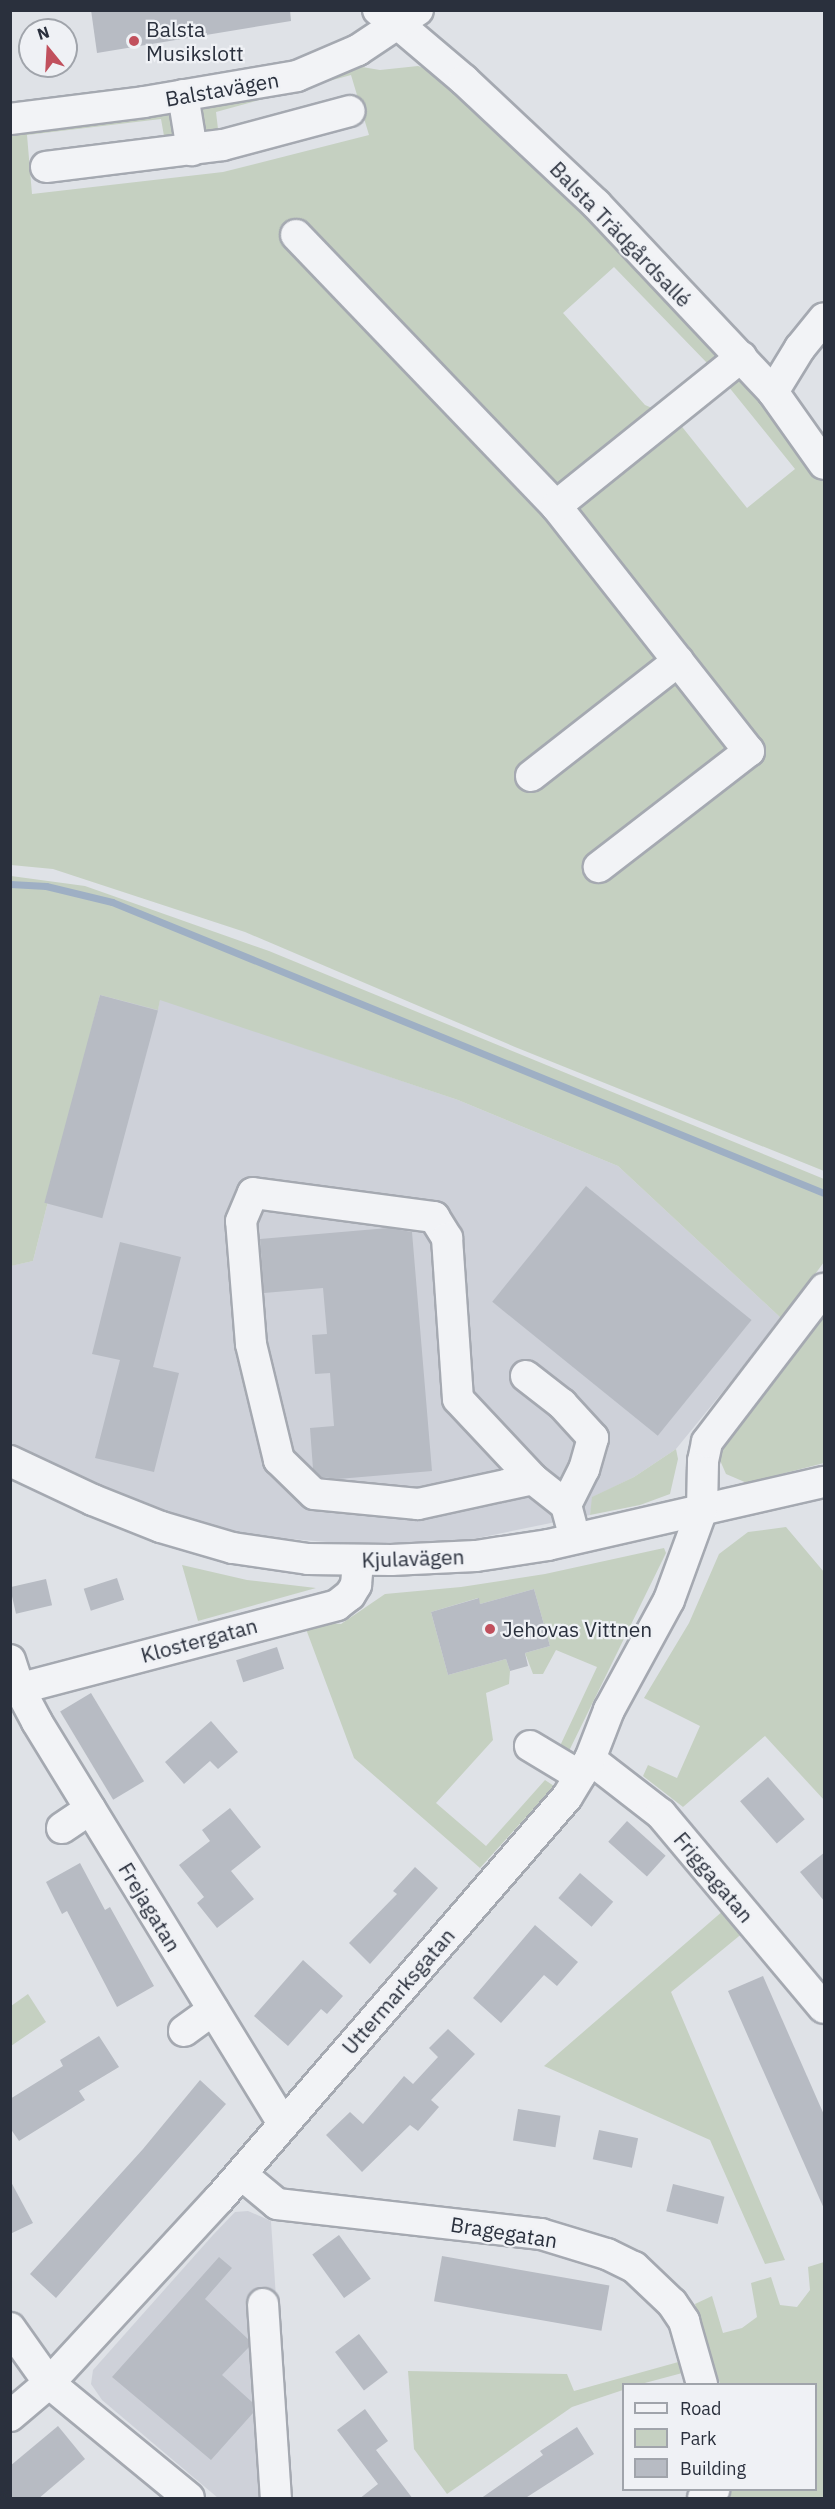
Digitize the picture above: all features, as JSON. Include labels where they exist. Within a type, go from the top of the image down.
[{"type":"street","name":"Balstavägen","points":[[10,119],[183,95],[297,76],[358,50],[397,14]]},
{"type":"street","name":"Balsta Trädgårdsallé","points":[[397,14],[596,204],[773,392],[825,464]]},
{"type":"street","points":[[183,95],[192,150]]},
{"type":"street","points":[[45,167],[192,150],[350,111]]},
{"type":"street","points":[[296,235],[556,507],[749,751],[599,867]]},
{"type":"street","points":[[773,392],[800,348],[825,318]]},
{"type":"street","points":[[556,507],[741,357]]},
{"type":"street","points":[[531,776],[678,661]]},
{"type":"street","points":[[533,1479],[418,1504],[314,1494],[279,1460],[251,1344],[241,1221],[253,1193],[434,1217],[447,1238],[458,1399],[533,1479],[566,1505],[575,1539]]},
{"type":"street","points":[[702,1510],[703,1461],[707,1442],[825,1289]]},
{"type":"street","points":[[526,1376],[562,1404],[592,1438],[584,1469],[566,1505]]},
{"type":"street","name":"Kjulavägen","points":[[10,1461],[93,1500],[161,1527],[233,1548],[308,1559],[358,1560],[476,1556],[575,1539],[825,1482]]},
{"type":"street","name":"Uttermarksgatan","points":[[10,2416],[49,2383],[241,2174],[567,1797],[585,1768],[609,1710],[669,1600],[702,1510]]},
{"type":"street","name":"Klostergatan","points":[[15,1690],[337,1605],[350,1595],[356,1585],[358,1560]]},
{"type":"street","name":"Frejagatan","points":[[10,1660],[15,1690],[283,2124]]},
{"type":"street","name":"Friggagatan","points":[[531,1746],[585,1768],[661,1815],[825,2008]]},
{"type":"street","points":[[62,1828],[90,1809]]},
{"type":"street","points":[[184,2031],[213,2010]]},
{"type":"street","name":"Bragegatan","points":[[241,2174],[277,2204],[541,2234],[607,2254],[634,2267],[672,2303],[684,2321],[701,2383]]},
{"type":"street","points":[[263,2304],[276,2499]]},
{"type":"street","points":[[10,2328],[49,2383],[189,2499]]},
{"type":"shaded area","points":[[100,995],[158,1009],[160,999],[458,1100],[618,1166],[782,1319],[676,1449],[634,1477],[593,1497],[590,1515],[463,1541],[364,1545],[231,1534],[129,1506],[11,1447],[10,1266],[33,1261]]},
{"type":"shaded area","points":[[248,2211],[271,2221],[289,2498],[218,2498],[102,2400],[91,2384],[93,2370],[213,2235],[235,2212]]},
{"type":"green space","points":[[418,66],[439,73],[575,196],[720,352],[709,365],[614,267],[563,313],[645,405],[675,418],[747,508],[795,469],[724,381],[733,378],[747,381],[824,481],[824,1171],[515,1047],[245,932],[53,869],[11,865],[10,131],[176,111],[181,134],[164,136],[161,119],[27,135],[32,194],[223,172],[369,135],[351,75],[216,112],[218,129],[203,131],[200,108],[202,103],[328,77],[362,67],[380,70]]},
{"type":"green space","points":[[11,876],[85,886],[269,951],[824,1179],[824,1262],[782,1319],[618,1166],[458,1100],[160,1000],[158,1010],[100,995],[33,1261],[11,1266]]},
{"type":"green space","points":[[824,1308],[824,1463],[747,1483],[726,1474],[719,1458],[733,1428]]},
{"type":"green space","points":[[676,1449],[678,1459],[670,1494],[640,1505],[590,1515],[592,1497],[634,1477]]},
{"type":"green space","points":[[786,1527],[824,1572],[824,1800],[765,1736],[683,1807],[643,1776],[648,1765],[677,1778],[700,1726],[644,1698],[689,1623],[719,1554],[748,1532]]},
{"type":"green space","points":[[664,1548],[666,1553],[568,1753],[559,1748],[597,1667],[556,1650],[543,1674],[533,1674],[525,1653],[550,1646],[534,1589],[480,1604],[478,1598],[431,1612],[448,1675],[506,1659],[510,1671],[509,1684],[486,1693],[493,1740],[436,1803],[486,1846],[545,1780],[554,1786],[480,1868],[354,1758],[303,1621],[341,1624],[385,1594],[461,1587],[545,1574]]},
{"type":"green space","points":[[182,1565],[247,1580],[316,1588],[198,1621]]},
{"type":"green space","points":[[724,1910],[744,1932],[671,1992],[785,2260],[765,2264],[710,2140],[544,2066]]},
{"type":"green space","points":[[28,1994],[46,2022],[11,2046],[11,2006]]},
{"type":"green space","points":[[824,2262],[824,2498],[721,2498],[727,2491],[817,2491],[817,2383],[720,2383],[695,2304],[712,2296],[723,2333],[742,2328],[757,2317],[751,2283],[771,2277],[780,2305],[797,2307],[810,2290],[808,2267]]},
{"type":"green space","points":[[682,2361],[686,2372],[645,2383],[622,2383],[622,2390],[572,2407],[447,2494],[414,2449],[408,2371],[567,2374],[574,2391]]},
{"type":"building","name":"Balsta Musikslott","points":[[91,10],[290,10],[291,21],[97,53]]},
{"type":"building","points":[[100,995],[158,1011],[102,1218],[44,1203]]},
{"type":"building","points":[[586,1186],[752,1320],[658,1436],[492,1302]]},
{"type":"building","points":[[388,1228],[412,1232],[432,1471],[338,1479],[322,1477],[313,1469],[310,1428],[334,1426],[330,1373],[315,1374],[312,1335],[327,1334],[323,1288],[264,1293],[260,1239]]},
{"type":"building","points":[[120,1242],[181,1257],[153,1367],[179,1373],[154,1472],[95,1458],[120,1360],[92,1354]]},
{"type":"building","points":[[117,1578],[124,1600],[91,1611],[84,1589]]},
{"type":"building","points":[[46,1579],[52,1605],[16,1614],[10,1587]]},
{"type":"building","name":"Jehovas Vittnen","points":[[534,1589],[550,1646],[525,1653],[528,1666],[510,1671],[506,1659],[448,1675],[431,1612],[479,1598],[480,1604]]},
{"type":"building","points":[[277,1647],[284,1669],[243,1682],[236,1660]]},
{"type":"building","points":[[91,1693],[144,1781],[113,1800],[60,1712]]},
{"type":"building","points":[[211,1721],[238,1752],[218,1769],[210,1761],[184,1784],[165,1762]]},
{"type":"building","points":[[768,1777],[805,1819],[777,1844],[740,1801]]},
{"type":"building","points":[[230,1808],[261,1847],[231,1871],[254,1899],[217,1928],[197,1903],[204,1897],[179,1865],[210,1841],[202,1830]]},
{"type":"building","points":[[627,1821],[666,1856],[647,1877],[608,1842]]},
{"type":"building","points":[[825,1852],[825,1902],[800,1872]]},
{"type":"building","points":[[80,1863],[105,1910],[110,1907],[154,1986],[117,2007],[67,1911],[62,1914],[46,1882]]},
{"type":"building","points":[[415,1867],[438,1888],[370,1964],[349,1943],[397,1894],[393,1891]]},
{"type":"building","points":[[580,1873],[613,1902],[592,1927],[558,1898]]},
{"type":"building","points":[[535,1925],[578,1962],[557,1986],[544,1975],[501,2023],[473,1998]]},
{"type":"building","points":[[303,1960],[343,1996],[327,2014],[321,2009],[288,2046],[254,2016]]},
{"type":"building","points":[[763,1976],[825,2117],[825,2211],[728,1991]]},
{"type":"building","points":[[448,2029],[475,2054],[431,2100],[439,2107],[418,2131],[410,2125],[362,2172],[326,2135],[350,2112],[363,2124],[404,2076],[413,2084],[438,2057],[429,2048]]},
{"type":"building","points":[[99,2036],[119,2067],[79,2091],[85,2100],[19,2141],[10,2128],[10,2099],[63,2066],[60,2060]]},
{"type":"building","points":[[200,2080],[226,2104],[56,2298],[30,2274],[143,2149]]},
{"type":"building","points":[[518,2109],[560,2116],[555,2147],[513,2141]]},
{"type":"building","points":[[599,2130],[638,2138],[632,2168],[593,2159]]},
{"type":"building","points":[[10,2180],[33,2223],[10,2234]]},
{"type":"building","points":[[673,2184],[724,2197],[718,2224],[666,2211]]},
{"type":"building","points":[[339,2235],[371,2279],[344,2298],[312,2254]]},
{"type":"building","points":[[442,2256],[609,2286],[601,2331],[434,2301]]},
{"type":"building","points":[[219,2257],[232,2268],[205,2299],[248,2339],[249,2347],[222,2375],[252,2402],[253,2413],[211,2460],[112,2377]]},
{"type":"building","points":[[359,2334],[388,2372],[364,2390],[335,2352]]},
{"type":"building","points":[[365,2409],[388,2441],[376,2450],[413,2499],[359,2499],[378,2484],[337,2430]]},
{"type":"building","points":[[58,2426],[85,2459],[38,2499],[10,2499],[10,2466]]},
{"type":"building","points":[[577,2427],[594,2454],[524,2499],[480,2499],[543,2455],[540,2451]]},
{"type":"waterway","points":[[10,884],[46,886],[112,902],[824,1193]]},
{"type":"place","name":"Balsta Musikslott","points":[[134,41]]},
{"type":"place","name":"Jehovas Vittnen","points":[[490,1629]]}]
